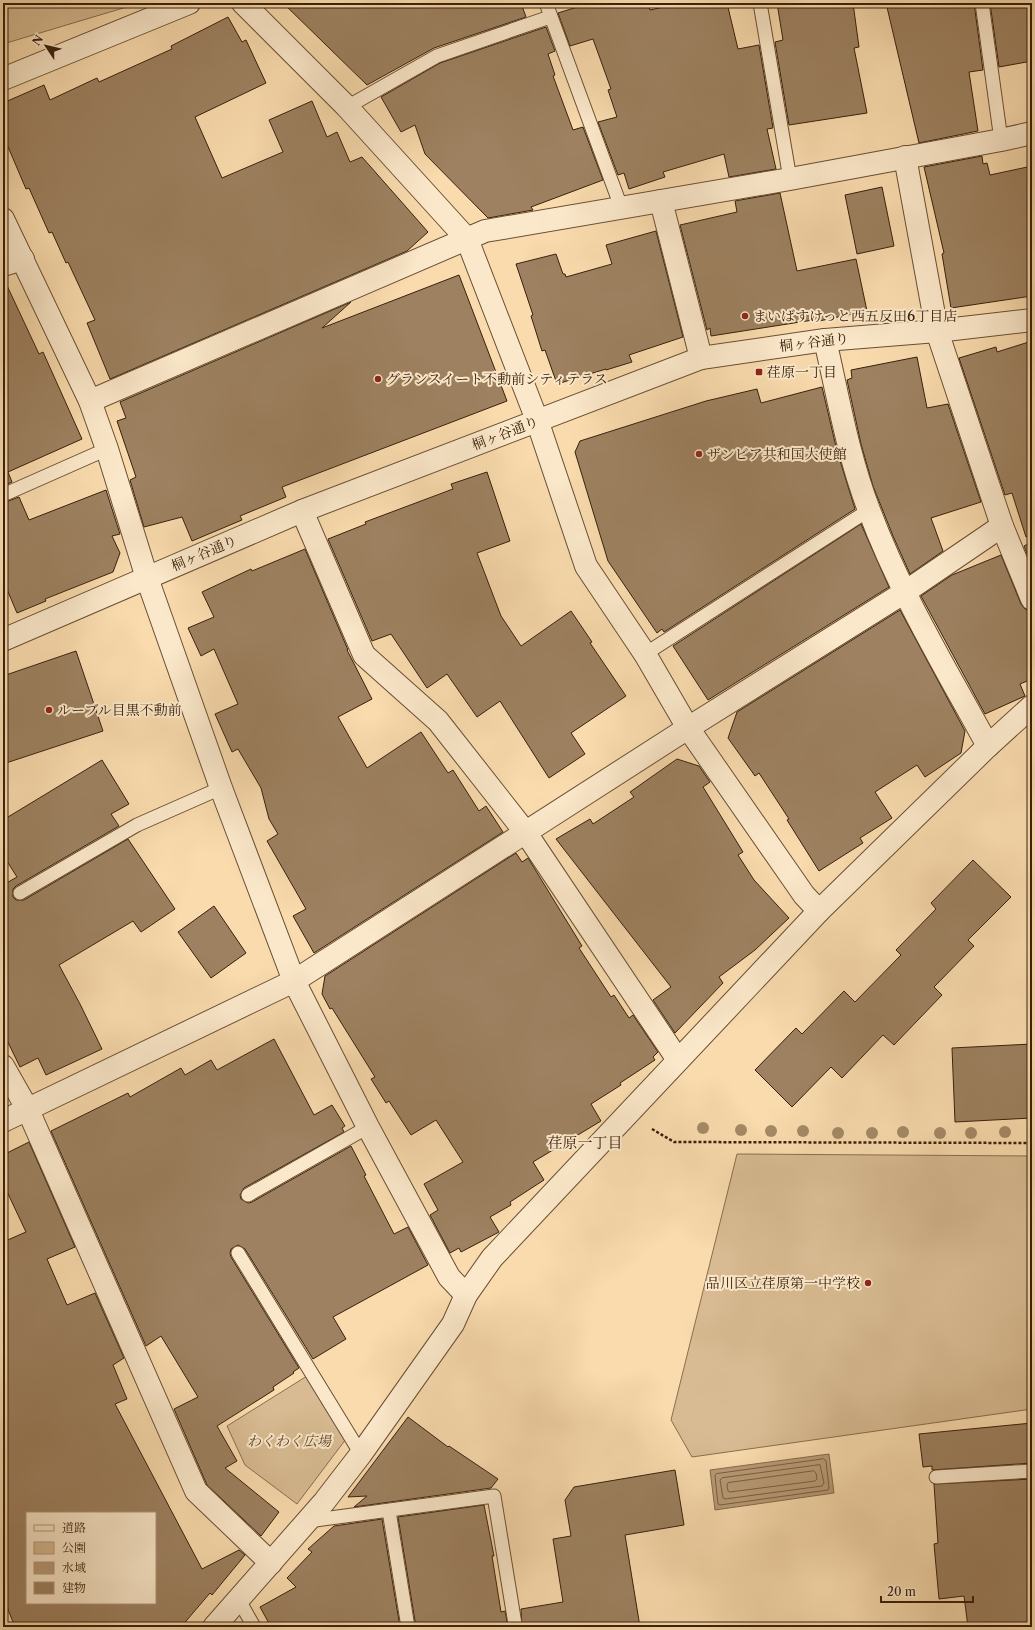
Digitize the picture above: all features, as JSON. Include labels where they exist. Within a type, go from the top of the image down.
[{"type":"street","points":[[3,79],[189,3]]},
{"type":"street","points":[[243,3],[347,107],[467,239],[537,420],[586,566],[645,654],[688,728],[804,895],[819,911]]},
{"type":"street","points":[[90,401],[485,231],[790,179],[1002,140],[1032,133]]},
{"type":"street","points":[[905,157],[937,331],[1002,526],[1032,599]]},
{"type":"street","points":[[661,202],[701,358]]},
{"type":"street","points":[[3,219],[13,262],[90,401],[107,449],[147,578],[221,788],[294,981],[368,1127],[449,1277],[466,1295]]},
{"type":"street","name":"桐ヶ谷通り","points":[[3,640],[302,511],[701,358],[825,340],[937,331],[1032,320]]},
{"type":"street","points":[[825,340],[856,469],[869,510],[905,592],[988,746]]},
{"type":"street","points":[[302,511],[364,655],[438,720],[526,834],[678,1060]]},
{"type":"street","points":[[3,1122],[294,981],[526,834],[688,728],[905,592],[1002,526]]},
{"type":"street","points":[[214,1627],[308,1521],[361,1454],[453,1324],[466,1295],[492,1258],[819,911],[988,746],[1032,706]]},
{"type":"street","points":[[3,1066],[28,1110],[196,1491],[271,1563]]},
{"type":"lane","points":[[546,3],[621,207]]},
{"type":"lane","points":[[760,3],[790,179]]},
{"type":"lane","points":[[982,3],[1002,140]]},
{"type":"lane","points":[[347,107],[436,56],[550,17]]},
{"type":"lane","points":[[3,494],[107,449]]},
{"type":"lane","points":[[645,654],[869,510]]},
{"type":"lane","points":[[20,893],[137,825],[221,788]]},
{"type":"lane","points":[[248,1195],[368,1127]]},
{"type":"lane","points":[[238,1253],[361,1454]]},
{"type":"lane","points":[[936,1477],[1032,1471]]},
{"type":"lane","points":[[308,1521],[494,1496],[515,1624]]},
{"type":"lane","points":[[389,1511],[408,1627]]},
{"type":"lane","points":[[239,1600],[254,1627]]},
{"type":"path","points":[[623,1119],[651,1128],[674,1142],[1032,1143]]},
{"type":"green space","points":[[3,3],[140,3],[3,44]]},
{"type":"green space","points":[[737,1154],[1032,1156],[1032,1409],[692,1457],[671,1420]]},
{"type":"green space","name":"わくわく広場","points":[[307,1376],[346,1439],[297,1504],[245,1465],[227,1426]]},
{"type":"water","points":[[829,1454],[834,1493],[715,1510],[710,1470]]},
{"type":"building","points":[[283,3],[521,3],[526,17],[434,48],[367,85]]},
{"type":"building","points":[[590,3],[648,3],[650,10],[682,3],[727,3],[738,49],[759,45],[773,128],[767,129],[776,169],[729,177],[724,154],[663,172],[665,177],[629,189],[624,173],[618,175],[598,122],[617,117],[608,90],[611,89],[593,39],[570,46],[558,13]]},
{"type":"building","points":[[777,3],[853,3],[859,47],[854,48],[867,113],[789,125],[775,42],[783,40]]},
{"type":"building","points":[[886,3],[974,3],[983,70],[969,72],[978,131],[919,143]]},
{"type":"building","points":[[990,3],[1032,3],[1032,61],[999,67]]},
{"type":"building","points":[[228,17],[242,42],[246,40],[266,83],[195,117],[222,178],[283,152],[269,120],[312,101],[327,137],[337,132],[350,162],[362,157],[428,232],[407,251],[110,379],[87,323],[95,320],[68,262],[66,263],[52,232],[49,233],[29,188],[26,189],[3,135],[3,103],[44,85],[50,100],[97,78],[99,82],[172,49],[171,46]]},
{"type":"building","points":[[546,27],[555,51],[548,54],[555,75],[553,76],[573,130],[583,127],[603,180],[531,207],[533,210],[488,218],[425,154],[415,125],[401,132],[381,97],[440,63]]},
{"type":"building","points":[[982,156],[983,164],[987,163],[990,175],[1032,166],[1032,296],[951,308],[942,254],[944,253],[924,167]]},
{"type":"building","points":[[882,187],[894,246],[857,254],[845,195]]},
{"type":"building","points":[[780,193],[797,271],[856,259],[867,311],[814,322],[813,320],[711,336],[710,328],[707,330],[680,225],[737,212],[735,201]]},
{"type":"building","points":[[656,231],[683,337],[629,355],[632,362],[557,384],[545,350],[542,351],[531,316],[533,315],[516,264],[556,254],[563,274],[565,274],[566,277],[612,264],[606,245]]},
{"type":"building","points":[[459,275],[507,401],[282,487],[286,497],[240,516],[242,520],[192,541],[182,517],[144,527],[130,480],[136,477],[117,421],[126,418],[120,402],[351,302],[322,328]]},
{"type":"building","points":[[3,277],[39,354],[43,352],[82,439],[8,472],[12,482],[3,486]]},
{"type":"building","points":[[1032,341],[1032,536],[1026,537],[1012,493],[1005,495],[959,358],[996,347],[997,352]]},
{"type":"building","points":[[917,357],[927,408],[948,404],[981,502],[931,518],[943,551],[910,574],[873,486],[861,444],[847,380],[852,378],[851,370]]},
{"type":"building","points":[[822,387],[837,451],[855,509],[664,632],[662,629],[657,633],[608,561],[575,452],[580,441],[706,401],[757,389],[761,403]]},
{"type":"building","points":[[487,472],[510,541],[477,553],[501,616],[521,646],[571,611],[592,642],[590,643],[626,696],[571,733],[585,754],[549,778],[500,701],[477,717],[447,674],[427,688],[391,634],[372,641],[328,539],[366,524],[365,522],[453,489],[451,484]]},
{"type":"building","points":[[106,490],[120,534],[112,536],[120,553],[113,572],[45,599],[46,601],[17,613],[3,580],[3,503],[19,497],[29,520]]},
{"type":"building","points":[[861,524],[889,587],[708,700],[673,646]]},
{"type":"building","points":[[1032,542],[1032,566],[1024,546]]},
{"type":"building","points":[[305,549],[347,650],[372,699],[338,717],[367,768],[421,732],[448,773],[453,770],[479,811],[486,806],[503,832],[314,953],[293,916],[306,909],[267,841],[278,834],[269,819],[261,788],[238,749],[232,752],[215,714],[238,704],[214,649],[201,656],[188,628],[214,617],[202,592],[251,569],[252,571]]},
{"type":"building","points":[[1001,555],[1021,604],[1025,609],[1032,611],[1032,679],[1020,684],[1025,696],[985,714],[921,596],[952,575]]},
{"type":"building","points":[[900,610],[965,731],[961,753],[925,777],[917,765],[875,792],[892,818],[860,838],[863,843],[819,871],[787,820],[789,819],[759,773],[755,776],[728,738],[737,712]]},
{"type":"building","name":"ルーブル目黒不動前","points":[[76,651],[103,731],[3,764],[3,676]]},
{"type":"building","points":[[677,759],[699,766],[710,782],[703,787],[743,852],[738,855],[754,880],[789,918],[755,950],[719,977],[723,983],[675,1033],[653,1000],[671,987],[556,839],[590,819],[593,824],[634,797],[630,792]]},
{"type":"building","points":[[102,760],[129,804],[111,814],[119,826],[16,886],[13,889],[13,897],[16,900],[24,900],[128,839],[175,909],[141,932],[133,921],[59,965],[102,1049],[46,1075],[38,1058],[20,1067],[3,1032],[3,885],[17,877],[3,855],[3,820]]},
{"type":"building","points":[[516,853],[522,862],[528,858],[582,946],[579,948],[611,997],[614,995],[629,1018],[633,1015],[658,1052],[653,1057],[655,1060],[620,1083],[621,1085],[591,1104],[601,1121],[533,1162],[544,1180],[510,1202],[511,1205],[490,1217],[499,1232],[461,1252],[459,1248],[450,1253],[430,1215],[438,1210],[424,1184],[463,1162],[436,1120],[411,1135],[389,1101],[386,1103],[371,1079],[375,1077],[332,1008],[330,1009],[322,994],[325,976]]},
{"type":"building","points":[[973,860],[1011,897],[968,940],[974,946],[934,987],[942,995],[894,1045],[883,1035],[842,1078],[831,1067],[792,1107],[755,1070],[796,1028],[802,1034],[844,991],[855,1002],[901,955],[896,950],[936,909],[931,903]]},
{"type":"building","points":[[214,906],[246,953],[211,978],[178,932]]},
{"type":"building","points":[[274,1039],[314,1115],[332,1105],[345,1126],[342,1128],[344,1132],[244,1188],[240,1195],[241,1199],[248,1203],[252,1202],[351,1146],[366,1175],[364,1176],[394,1234],[408,1227],[428,1265],[333,1317],[346,1339],[313,1359],[245,1249],[238,1245],[231,1249],[231,1257],[299,1368],[273,1387],[274,1390],[217,1426],[237,1461],[225,1468],[279,1512],[261,1536],[207,1485],[174,1409],[198,1397],[161,1336],[146,1346],[51,1131],[128,1093],[130,1097],[181,1068],[185,1075],[211,1060],[217,1070]]},
{"type":"building","points":[[1032,1044],[1032,1118],[955,1122],[952,1048]]},
{"type":"building","points":[[29,1142],[75,1247],[47,1259],[67,1305],[95,1293],[124,1358],[113,1365],[127,1399],[115,1404],[202,1569],[239,1550],[245,1555],[212,1595],[210,1593],[181,1627],[15,1627],[3,1597],[3,1242],[26,1232],[3,1183],[3,1155]]},
{"type":"building","points":[[408,1417],[448,1447],[449,1446],[498,1479],[491,1488],[354,1507],[367,1496],[348,1497]]},
{"type":"building","points":[[1032,1423],[1032,1463],[932,1470],[932,1466],[923,1467],[919,1434]]},
{"type":"building","points":[[675,1470],[684,1525],[625,1535],[640,1627],[522,1627],[521,1609],[563,1602],[553,1539],[571,1536],[565,1500],[574,1487]]},
{"type":"building","points":[[1032,1479],[1032,1627],[968,1627],[964,1596],[939,1599],[934,1544],[938,1543],[934,1484]]},
{"type":"building","points":[[484,1505],[494,1556],[492,1556],[501,1612],[505,1611],[508,1627],[416,1627],[398,1517]]},
{"type":"building","points":[[382,1519],[400,1627],[271,1627],[260,1607],[296,1587],[287,1578],[312,1552],[308,1549],[334,1526]]},
{"type":"place","name":"まいばすけっと西五反田6丁目店","points":[[745,316]]},
{"type":"place","name":"荏原一丁目","points":[[759,372]]},
{"type":"place","name":"グランスイート不動前シティテラス","points":[[378,379]]},
{"type":"place","name":"ザンビア共和国大使館","points":[[699,454]]},
{"type":"place","name":"ルーブル目黒不動前","points":[[49,710]]},
{"type":"place","name":"品川区立荏原第一中学校","points":[[868,1283]]},
{"type":"district","name":"荏原一丁目","points":[[585,1142]]}]
